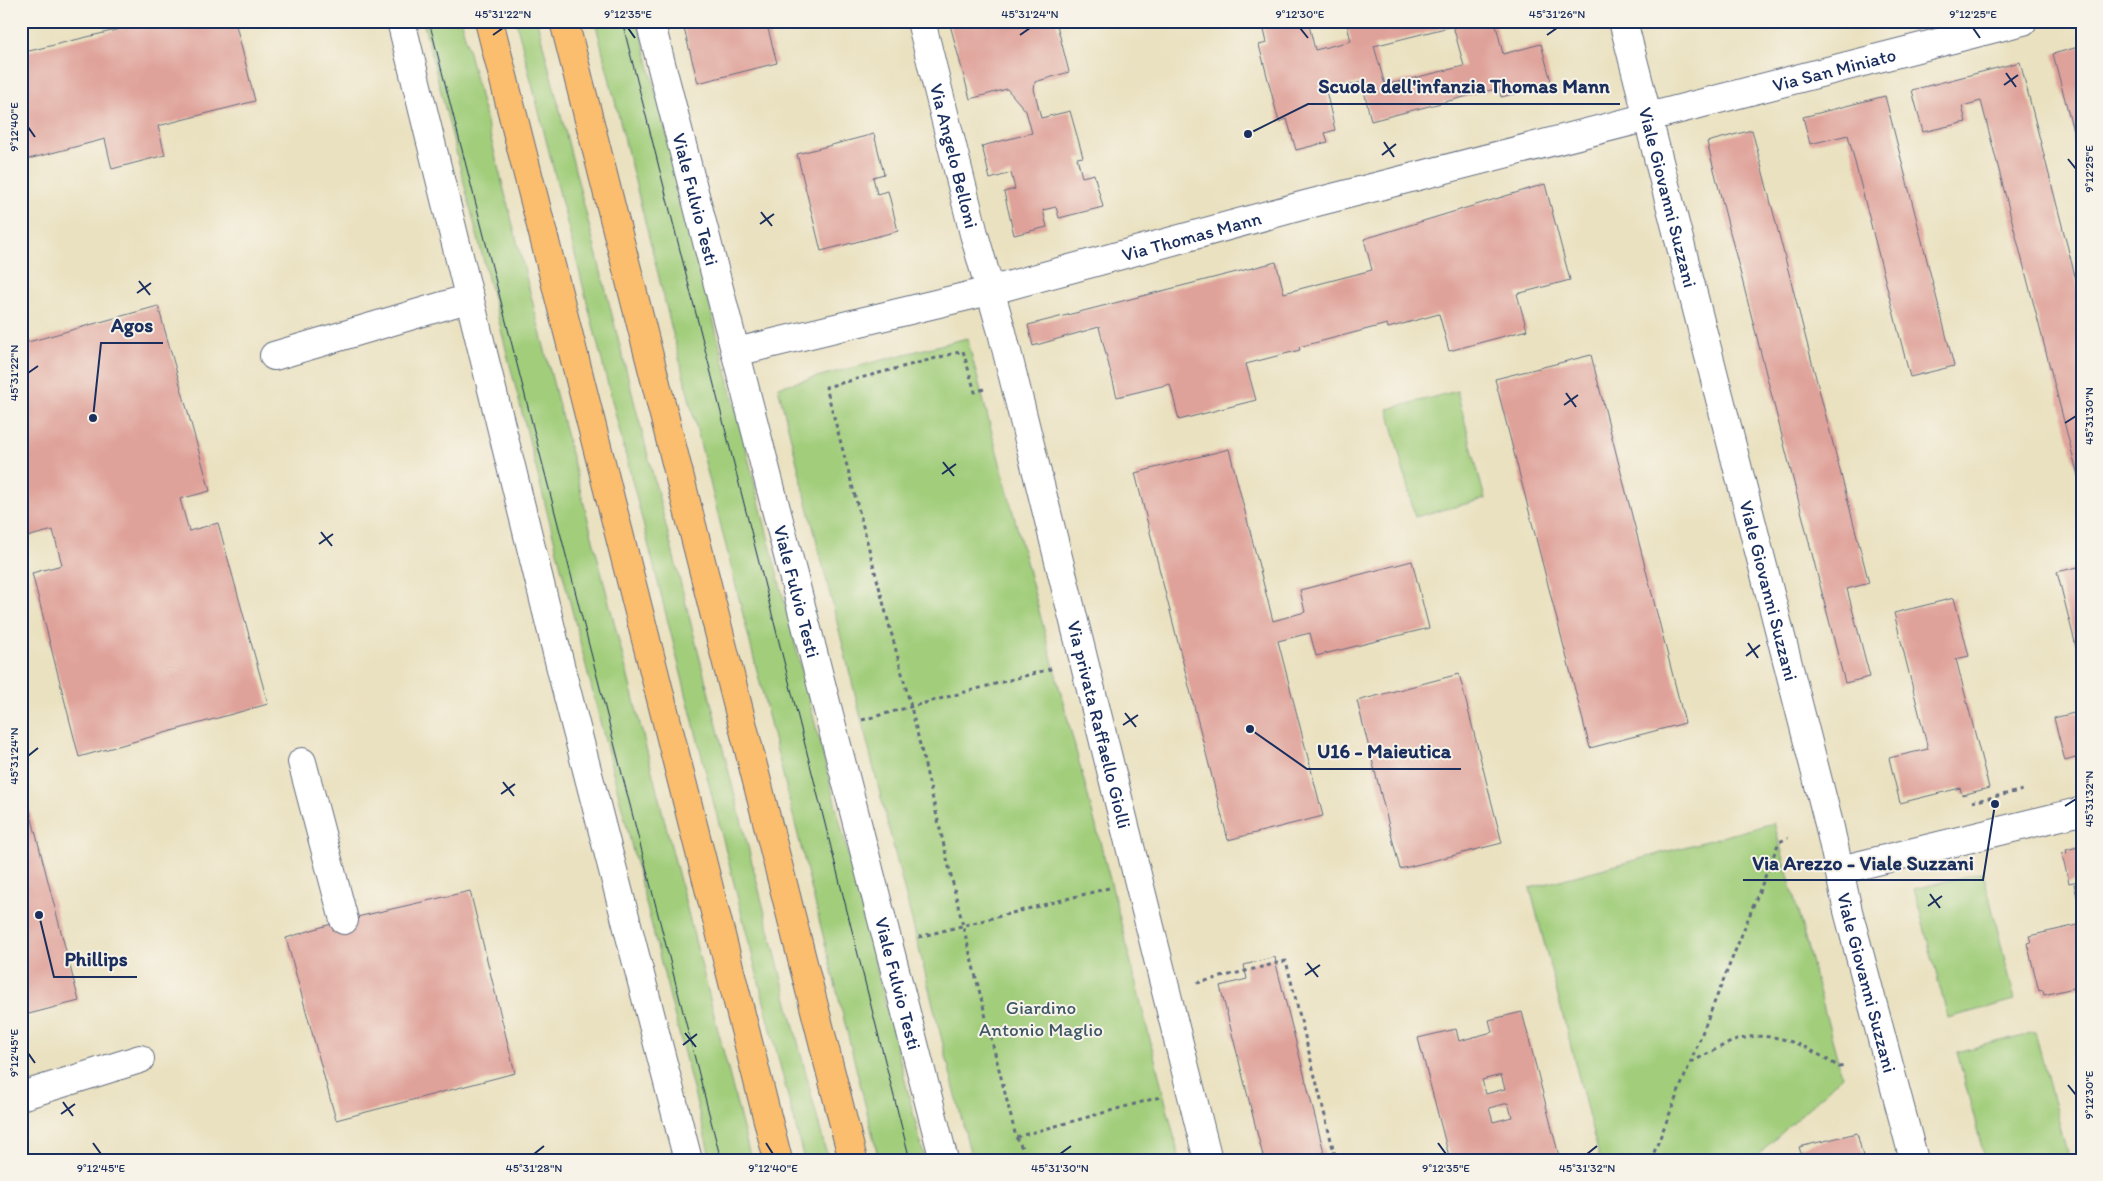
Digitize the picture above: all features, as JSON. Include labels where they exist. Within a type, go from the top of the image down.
[{"type":"main road","points":[[489,21],[778,1160]]},
{"type":"main road","points":[[564,21],[853,1160]]},
{"type":"street","points":[[401,21],[565,685],[688,1160]]},
{"type":"street","name":"Viale Fulvio Testi","points":[[650,21],[944,1160]]},
{"type":"street","name":"Via Angelo Belloni","points":[[921,21],[989,291]]},
{"type":"street","name":"Viale Giovanni Suzzani","points":[[1623,21],[1646,119],[1830,828],[1848,911],[1888,1056],[1914,1160]]},
{"type":"street","name":"Via San Miniato","points":[[1646,119],[2023,21]]},
{"type":"street","name":"Via Thomas Mann","points":[[736,352],[989,291],[1306,205],[1646,119]]},
{"type":"street","name":"Via privata Raffaello Giolli","points":[[989,291],[1004,341],[1208,1160]]},
{"type":"street","points":[[274,356],[470,298]]},
{"type":"street","points":[[302,762],[344,920]]},
{"type":"street","points":[[1840,870],[2082,811]]},
{"type":"street","points":[[21,1096],[140,1060]]},
{"type":"path","points":[[988,388],[975,392],[963,351],[826,387],[911,707],[962,926],[1016,1137],[1029,1160]]},
{"type":"path","points":[[833,728],[1057,667]]},
{"type":"path","points":[[1972,802],[2023,790]]},
{"type":"path","points":[[1651,1160],[1779,842],[1788,838]]},
{"type":"path","points":[[889,945],[1112,887]]},
{"type":"path","points":[[1190,985],[1286,961],[1336,1160]]},
{"type":"path","points":[[1691,1062],[1738,1040],[1772,1036],[1808,1048],[1839,1067],[1845,1066]]},
{"type":"path","points":[[1016,1137],[1165,1096]]},
{"type":"green space","points":[[423,21],[461,21],[751,1160],[711,1160]]},
{"type":"green space","points":[[516,21],[537,21],[828,1160],[804,1160]]},
{"type":"green space","points":[[595,21],[638,21],[925,1160],[879,1160]]},
{"type":"green space","name":"Giardino Antonio Maglio","points":[[967,338],[1112,887],[1180,1160],[972,1160],[778,387]]},
{"type":"green space","points":[[1457,391],[1485,499],[1415,517],[1388,409]]},
{"type":"green space","points":[[1774,823],[1842,1076],[1753,1160],[1600,1160],[1530,888]]},
{"type":"green space","points":[[1983,872],[2015,1000],[1948,1018],[1914,889]]},
{"type":"green space","points":[[2035,1032],[2069,1160],[1985,1160],[1957,1052]]},
{"type":"building","points":[[153,21],[235,21],[255,101],[158,126],[165,155],[112,169],[105,139],[21,161],[21,53]]},
{"type":"building","points":[[682,21],[766,21],[777,63],[698,83]]},
{"type":"building","points":[[949,21],[1056,21],[1069,72],[1035,82],[1034,89],[1041,118],[1070,111],[1083,157],[1077,158],[1082,177],[1094,174],[1103,207],[1059,218],[1056,207],[1043,210],[1047,227],[1014,235],[1004,192],[1015,189],[1011,173],[990,179],[982,146],[1032,133],[1026,111],[1007,89],[970,99]]},
{"type":"building","points":[[1262,21],[1308,21],[1315,50],[1351,41],[1346,21],[1495,21],[1503,54],[1541,44],[1552,85],[1501,97],[1499,88],[1371,121],[1362,82],[1326,91],[1335,130],[1325,133],[1328,142],[1296,150],[1287,119],[1279,122],[1259,45],[1267,43]],"holes":[[[1453,26],[1464,66],[1385,85],[1374,46]]]},
{"type":"building","points":[[2082,46],[2082,141],[2076,142],[2053,54]]},
{"type":"building","points":[[2020,62],[2082,303],[2082,491],[1981,101],[1962,106],[1966,122],[1923,132],[1912,90]]},
{"type":"building","points":[[1885,96],[1954,366],[1910,377],[1848,135],[1810,144],[1803,117]]},
{"type":"building","points":[[1752,130],[1869,583],[1847,589],[1870,677],[1845,683],[1707,142]]},
{"type":"building","points":[[874,134],[884,174],[873,177],[877,194],[888,191],[898,231],[821,251],[797,154]]},
{"type":"building","points":[[1545,184],[1570,280],[1517,294],[1527,330],[1449,351],[1439,314],[1388,328],[1387,324],[1299,347],[1300,350],[1246,364],[1256,400],[1179,420],[1170,384],[1117,397],[1099,327],[1033,346],[1028,325],[1276,262],[1284,293],[1372,270],[1364,239]]},
{"type":"building","points":[[158,306],[210,491],[180,499],[189,531],[218,523],[268,704],[79,757],[32,573],[62,565],[53,530],[23,538],[21,531],[21,344]]},
{"type":"building","points":[[1591,355],[1685,723],[1590,748],[1495,379]]},
{"type":"building","points":[[1229,449],[1273,621],[1305,612],[1300,590],[1412,561],[1429,628],[1316,656],[1310,633],[1278,641],[1323,816],[1228,840],[1135,473]]},
{"type":"building","points":[[2082,566],[2082,666],[2081,666],[2057,572]]},
{"type":"building","points":[[1954,598],[1969,656],[1956,659],[1989,788],[1962,795],[1960,788],[1900,803],[1889,758],[1928,749],[1894,613]]},
{"type":"building","points":[[1459,674],[1502,843],[1400,869],[1357,701]]},
{"type":"building","points":[[2082,711],[2082,756],[2065,761],[2054,718]]},
{"type":"building","points":[[26,796],[79,1001],[21,1016],[21,797]]},
{"type":"building","points":[[2082,846],[2082,880],[2069,883],[2062,854],[2067,853],[2066,850]]},
{"type":"building","points":[[2082,882],[2082,913],[2081,913],[2074,884]]},
{"type":"building","points":[[470,891],[515,1073],[336,1120],[286,938],[344,920]]},
{"type":"building","points":[[2082,924],[2082,986],[2044,995],[2043,990],[2039,991],[2027,943],[2031,942],[2029,936]]},
{"type":"building","points":[[1275,957],[1326,1160],[1264,1160],[1220,986],[1247,979],[1244,965]]},
{"type":"building","points":[[1522,1012],[1560,1160],[1450,1160],[1418,1038],[1456,1029],[1459,1041],[1492,1032],[1489,1020]],"holes":[[[1501,1075],[1505,1089],[1486,1094],[1482,1080]],[[1508,1103],[1512,1117],[1493,1122],[1489,1108]]]},
{"type":"building","points":[[1857,1133],[1864,1160],[1803,1160],[1799,1147]]},
{"type":"tram line","points":[[429,21],[721,1160]]},
{"type":"tram line","points":[[622,21],[910,1160]]},
{"type":"place","name":"Scuola dell'infanzia Thomas Mann","points":[[1248,134]]},
{"type":"place","name":"Agos","points":[[93,418]]},
{"type":"place","name":"U16 - Maieutica","points":[[1250,729]]},
{"type":"place","name":"Via Arezzo - Viale Suzzani","points":[[1995,804]]},
{"type":"place","name":"Phillips","points":[[39,915]]}]
